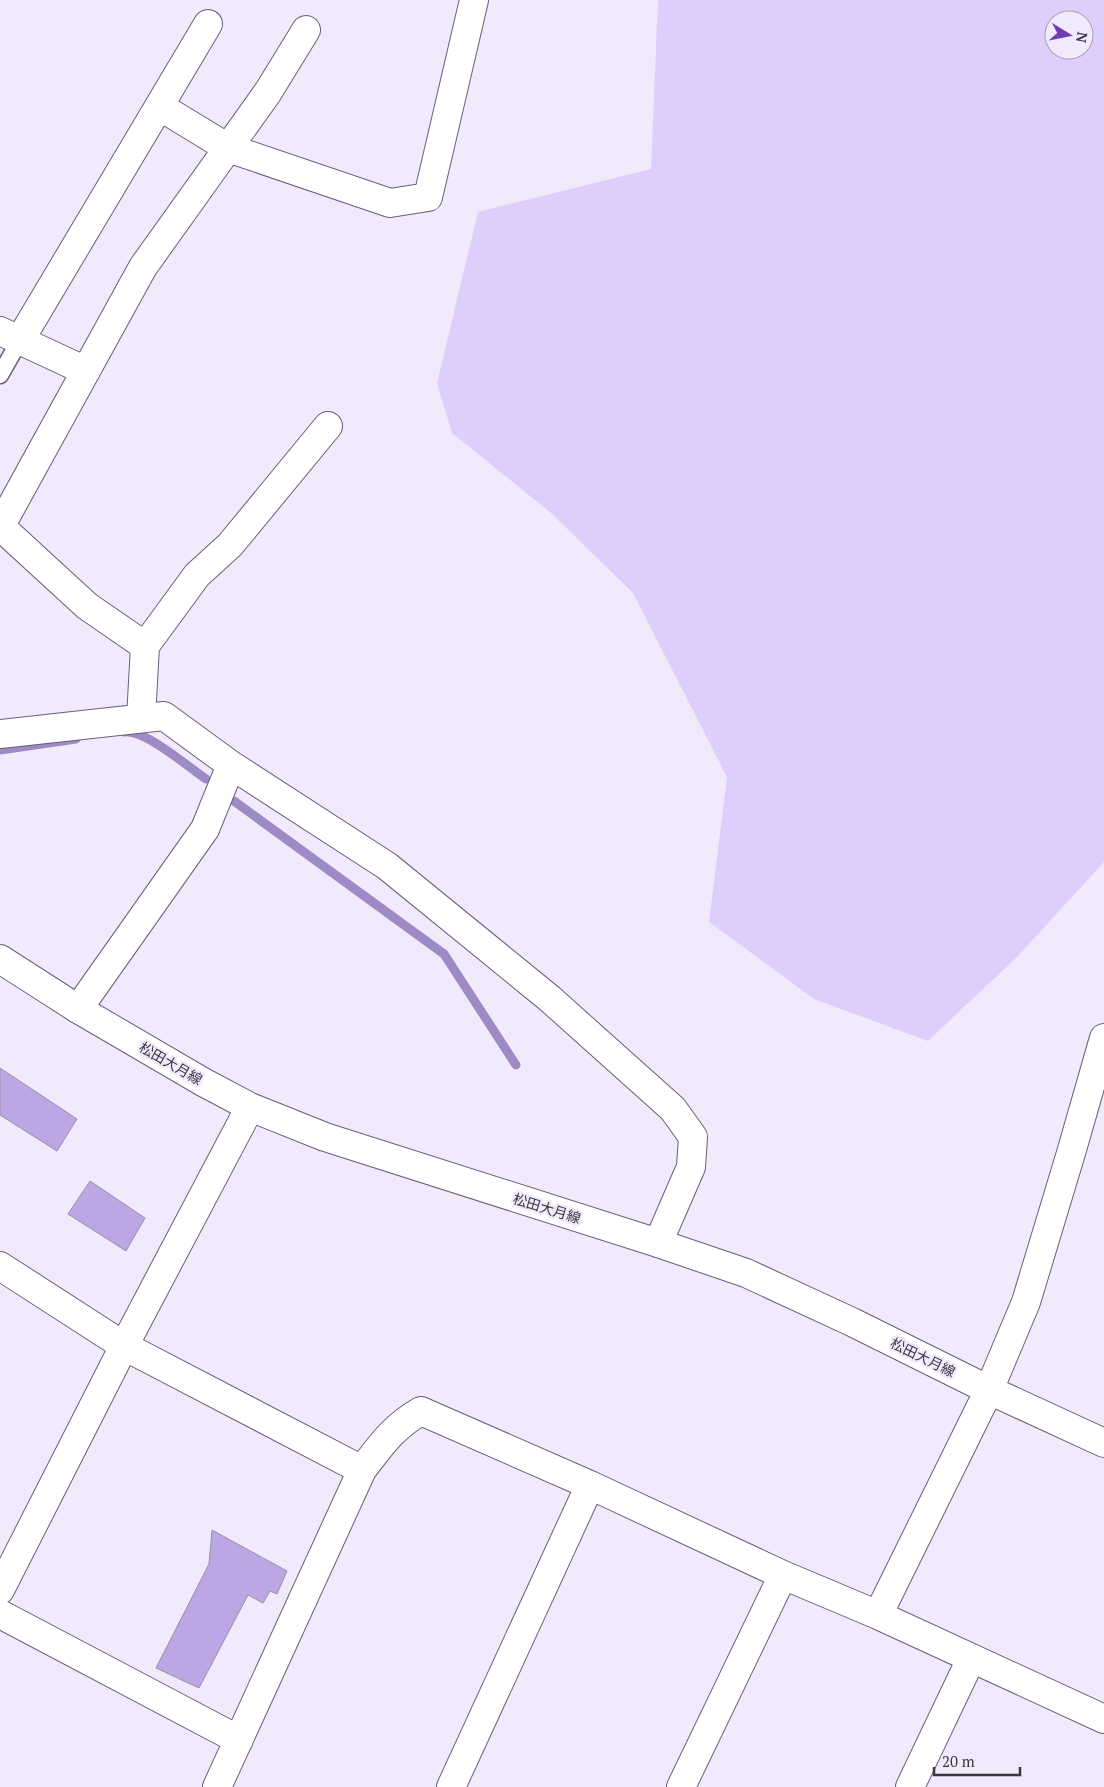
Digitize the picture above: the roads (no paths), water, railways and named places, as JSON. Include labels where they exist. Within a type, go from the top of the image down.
[{"type":"street","points":[[159,106],[228,148],[390,203],[428,197],[474,0]]},
{"type":"street","points":[[86,371],[10,335],[159,106],[208,24]]},
{"type":"street","points":[[145,646],[87,606],[0,526],[143,267],[268,92],[306,30]]},
{"type":"street","points":[[141,718],[145,646],[197,575],[230,545],[328,426]]},
{"type":"street","points":[[0,734],[164,716],[231,765],[387,866],[549,998],[673,1109],[693,1137],[691,1167],[658,1243]]},
{"type":"street","points":[[78,1009],[206,829],[231,765]]},
{"type":"street","name":"松田大月線","points":[[0,959],[78,1009],[203,1082],[250,1107],[334,1140],[658,1243],[746,1273],[988,1390],[1104,1443]]},
{"type":"street","points":[[878,1616],[988,1390],[1026,1302],[1104,1038]]},
{"type":"street","points":[[0,1590],[124,1346],[250,1107]]},
{"type":"street","points":[[0,1266],[124,1346],[362,1470]]},
{"type":"street","points":[[217,1787],[362,1470],[388,1435],[407,1419],[421,1411],[590,1485],[782,1575],[878,1616],[1104,1719]]},
{"type":"street","points":[[451,1787],[590,1485]]},
{"type":"street","points":[[681,1787],[782,1575]]},
{"type":"street","points":[[0,1614],[240,1740]]},
{"type":"street","points":[[910,1787],[971,1659]]},
{"type":"lane","points":[[0,375],[10,335]]},
{"type":"waterway","points":[[124,732],[143,736],[154,742],[206,779]]},
{"type":"waterway","points":[[0,750],[76,739]]},
{"type":"waterway","points":[[234,801],[444,954],[516,1065]]}]
